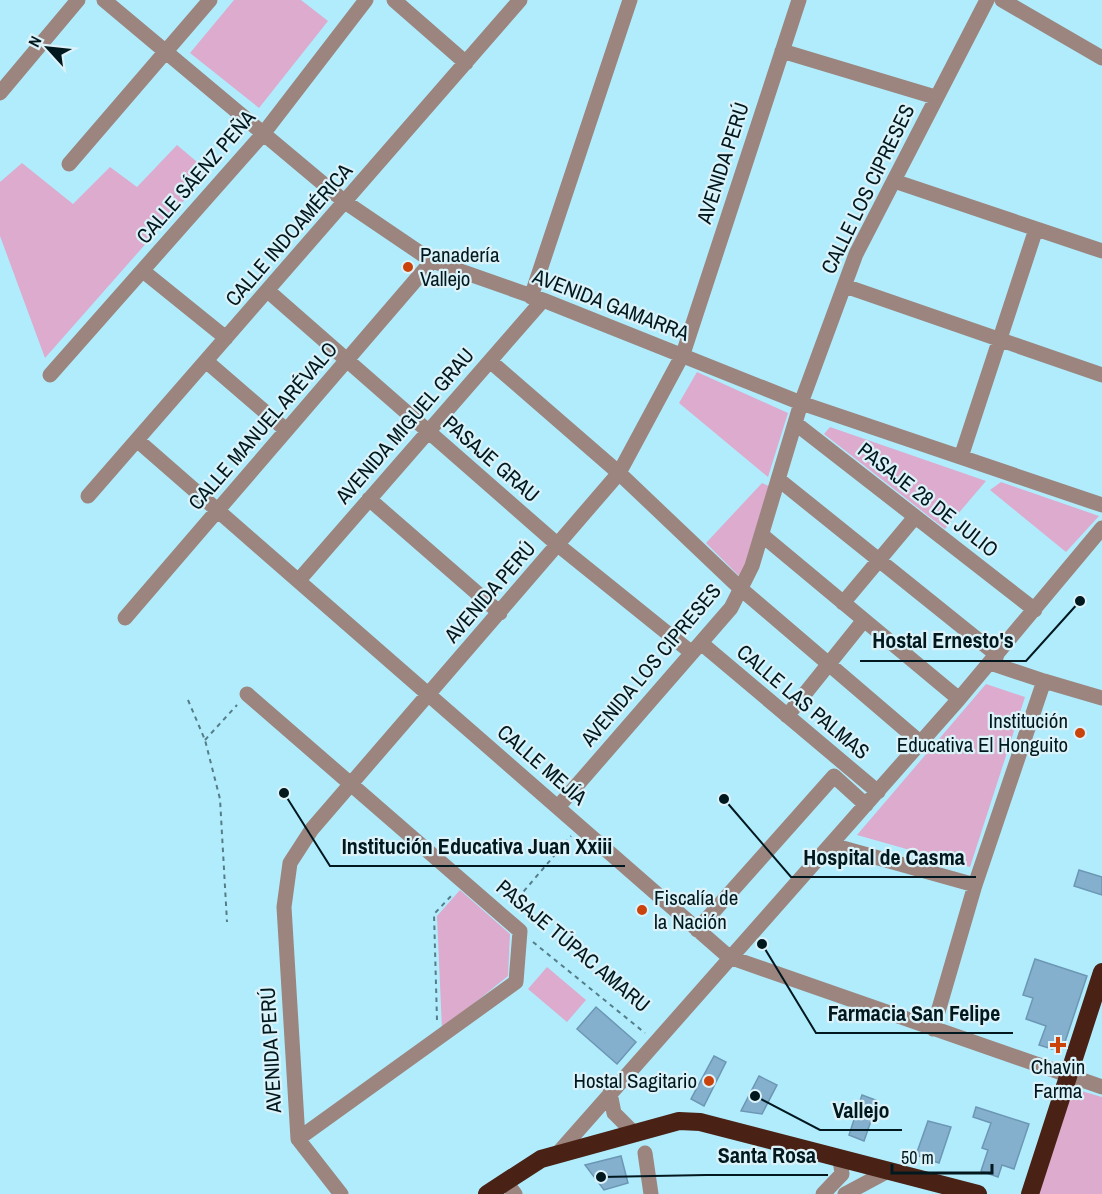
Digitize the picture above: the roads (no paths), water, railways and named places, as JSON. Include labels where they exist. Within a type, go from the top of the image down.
[{"type":"highway","points":[[1030,1194],[1102,972]]},
{"type":"highway","points":[[487,1194],[510,1188],[529,1164],[559,1152],[679,1120],[700,1122],[978,1194]]},
{"type":"street","points":[[0,93],[78,0]]},
{"type":"street","name":"AVENIDA GAMARRA","points":[[104,0],[345,201],[432,261],[683,354],[801,403],[1102,505]]},
{"type":"street","points":[[69,164],[210,0]]},
{"type":"street","name":"CALLE SÁENZ PEÑA","points":[[50,375],[263,134],[366,0]]},
{"type":"street","points":[[394,0],[466,63]]},
{"type":"street","name":"CALLE INDOAMÉRICA","points":[[88,496],[520,0]]},
{"type":"street","name":"AVENIDA MIGUEL GRAU","points":[[299,579],[490,361],[537,298],[630,0]]},
{"type":"street","name":"AVENIDA PERÚ","points":[[341,1194],[298,1139],[284,907],[290,863],[312,829],[619,473],[683,354],[799,0]]},
{"type":"street","name":"CALLE LOS CIPRESES","points":[[801,403],[856,254],[987,0]]},
{"type":"street","points":[[1002,0],[1102,58]]},
{"type":"street","points":[[782,51],[935,98]]},
{"type":"street","points":[[894,181],[1102,251]]},
{"type":"street","points":[[961,457],[1036,229]]},
{"type":"street","name":"CALLE MANUEL ARÉVALO","points":[[125,618],[432,261]]},
{"type":"street","points":[[143,271],[226,338]]},
{"type":"street","points":[[845,286],[1102,375]]},
{"type":"street","name":"PASAJE GRAU","points":[[267,291],[348,359],[427,433],[558,545],[696,648]]},
{"type":"street","points":[[206,361],[286,430]]},
{"type":"street","points":[[490,361],[619,473],[741,589],[921,743]]},
{"type":"street","name":"AVENIDA LOS CIPRESES","points":[[558,807],[731,608],[752,566],[801,403]]},
{"type":"street","name":"PASAJE 28 DE JULIO","points":[[795,423],[1035,609]]},
{"type":"street","name":"CALLE MEJÍA","points":[[137,440],[299,579],[428,695],[729,957],[1102,1087]]},
{"type":"street","points":[[778,479],[879,560],[993,659],[1044,681],[1102,698]]},
{"type":"street","points":[[369,499],[500,613]]},
{"type":"street","points":[[843,603],[915,517]]},
{"type":"street","points":[[559,1152],[729,957],[832,845],[921,743],[1102,528]]},
{"type":"street","points":[[762,535],[959,699]]},
{"type":"street","points":[[788,716],[864,620]]},
{"type":"street","name":"CALLE LAS PALMAS","points":[[696,648],[788,716],[878,792]]},
{"type":"street","points":[[933,1029],[975,885],[1044,681]]},
{"type":"street","name":"PASAJE TÚPAC AMARU","points":[[247,694],[520,931],[516,982],[298,1139]]},
{"type":"street","points":[[697,930],[834,776],[866,805]]},
{"type":"street","points":[[832,845],[975,885]]},
{"type":"street","points":[[610,1093],[614,1113],[634,1133]]},
{"type":"street","points":[[645,1153],[651,1194]]},
{"type":"street","points":[[823,1194],[842,1174],[840,1159]]},
{"type":"street","points":[[845,1194],[890,1170]]},
{"type":"place","name":"Panadería Vallejo","points":[[408,267]]},
{"type":"place","name":"Hostal Ernesto's","points":[[1080,601]]},
{"type":"place","name":"Institución Educativa El Honguito","points":[[1080,733]]},
{"type":"place","name":"Institución Educativa Juan Xxiii","points":[[284,793]]},
{"type":"place","name":"Hospital de Casma","points":[[724,799]]},
{"type":"place","name":"Fiscalía de la Nación","points":[[642,910]]},
{"type":"place","name":"Farmacia San Felipe","points":[[762,944]]},
{"type":"place","name":"Chavin Farma","points":[[1058,1045]]},
{"type":"place","name":"Hostal Sagitario","points":[[709,1081]]},
{"type":"place","name":"Vallejo","points":[[755,1096]]},
{"type":"place","name":"Santa Rosa","points":[[601,1177]]}]
